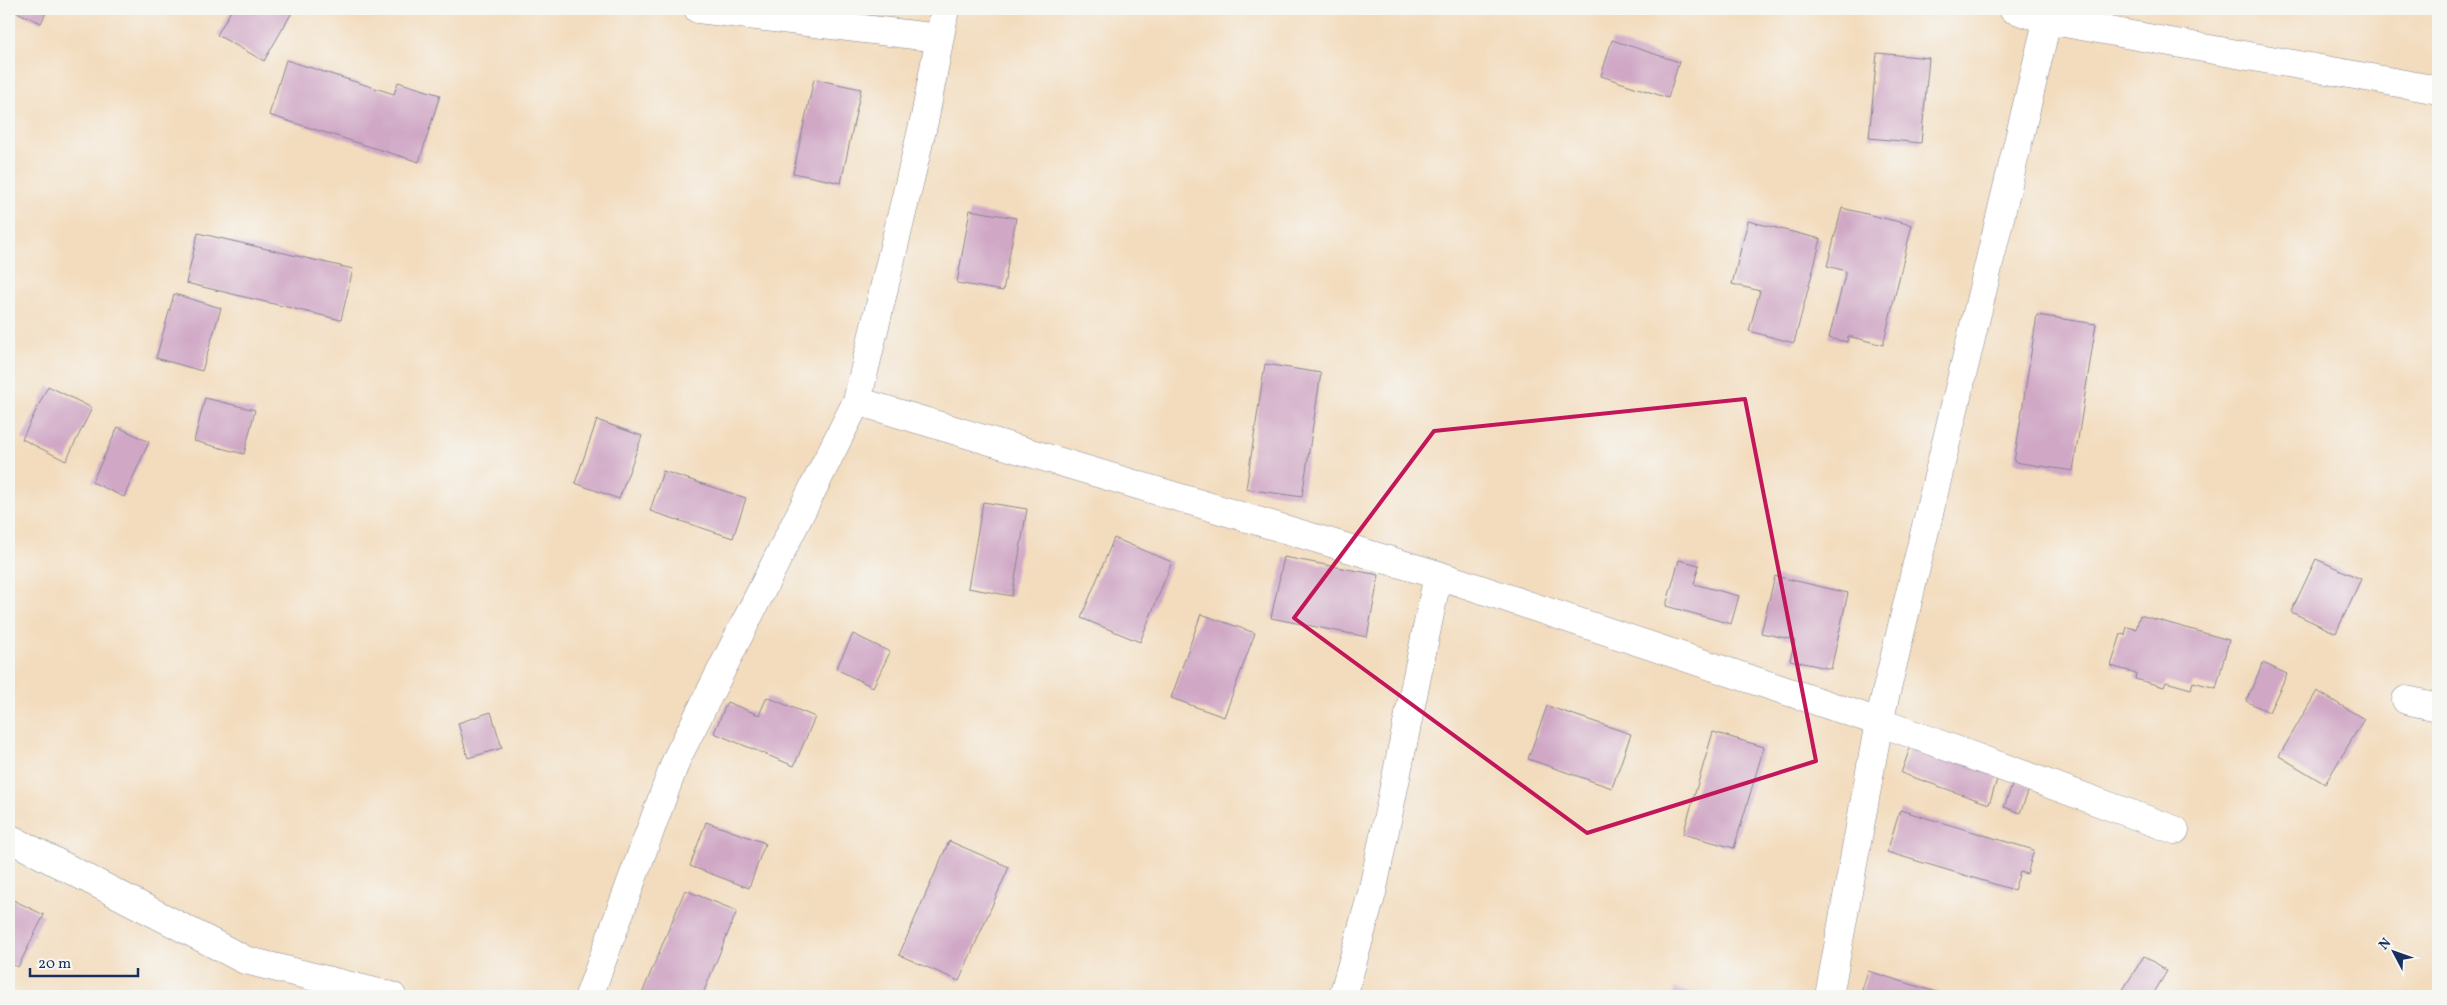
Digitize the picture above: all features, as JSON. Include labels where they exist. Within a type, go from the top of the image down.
[{"type":"street","points":[[698,9],[939,38]]},
{"type":"street","points":[[589,996],[677,758],[857,401],[925,117],[945,9]]},
{"type":"street","points":[[2013,9],[2438,90]]},
{"type":"street","points":[[1829,996],[1878,722],[2049,15]]},
{"type":"street","points":[[857,401],[1438,575],[1878,722],[2175,830]]},
{"type":"street","points":[[1343,996],[1372,893],[1438,575]]},
{"type":"street","points":[[2406,700],[2438,706]]},
{"type":"street","points":[[9,838],[245,960],[392,996]]},
{"type":"highlighted area","points":[[1745,399],[1816,761],[1587,833],[1294,618],[1434,431]]},
{"type":"building","points":[[10,9],[48,9],[41,23]]},
{"type":"building","points":[[232,9],[294,9],[264,61],[217,35]]},
{"type":"building","points":[[1612,40],[1679,62],[1668,98],[1601,76]]},
{"type":"building","points":[[1877,53],[1929,58],[1921,143],[1869,138]]},
{"type":"building","points":[[286,60],[394,94],[398,82],[440,95],[419,162],[269,115]]},
{"type":"building","points":[[814,79],[861,89],[841,183],[793,173]]},
{"type":"building","points":[[1842,208],[1912,225],[1883,345],[1848,336],[1847,342],[1829,338],[1846,271],[1827,266]]},
{"type":"building","points":[[970,210],[1016,218],[1003,291],[957,283]]},
{"type":"building","points":[[1748,221],[1821,239],[1794,343],[1749,331],[1760,291],[1732,284]]},
{"type":"building","points":[[198,233],[353,269],[341,320],[186,283]]},
{"type":"building","points":[[174,294],[221,308],[202,371],[156,358]]},
{"type":"building","points":[[2037,315],[2096,324],[2073,471],[2014,462]]},
{"type":"building","points":[[1265,364],[1321,373],[1302,497],[1246,489]]},
{"type":"building","points":[[48,386],[92,408],[66,461],[22,439]]},
{"type":"building","points":[[205,398],[255,410],[244,454],[194,441]]},
{"type":"building","points":[[597,420],[642,436],[619,499],[575,483]]},
{"type":"building","points":[[118,427],[149,442],[124,497],[92,482]]},
{"type":"building","points":[[663,471],[746,498],[733,538],[650,511]]},
{"type":"building","points":[[983,502],[1027,509],[1012,596],[968,588]]},
{"type":"building","points":[[1114,538],[1172,562],[1140,642],[1081,618]]},
{"type":"building","points":[[1284,557],[1379,575],[1367,637],[1271,618]]},
{"type":"building","points":[[2316,559],[2361,579],[2336,633],[2291,612]]},
{"type":"building","points":[[1679,560],[1699,565],[1694,584],[1739,596],[1731,624],[1666,606]]},
{"type":"building","points":[[1775,576],[1848,593],[1831,669],[1790,660],[1795,640],[1761,633]]},
{"type":"building","points":[[1201,614],[1255,633],[1224,717],[1171,698]]},
{"type":"building","points":[[2140,615],[2229,640],[2216,688],[2193,682],[2191,689],[2166,682],[2164,687],[2135,679],[2136,673],[2111,666],[2121,634],[2125,635],[2127,627],[2136,629]]},
{"type":"building","points":[[853,634],[890,652],[873,687],[836,669]]},
{"type":"building","points":[[2263,663],[2287,674],[2269,712],[2246,701]]},
{"type":"building","points":[[2317,691],[2364,719],[2325,784],[2279,756]]},
{"type":"building","points":[[767,697],[815,717],[794,766],[714,733],[727,702],[759,715]]},
{"type":"building","points":[[1547,706],[1631,734],[1612,788],[1528,759]]},
{"type":"building","points":[[491,712],[502,748],[468,758],[458,723]]},
{"type":"building","points":[[1713,732],[1764,747],[1734,848],[1683,834]]},
{"type":"building","points":[[1913,740],[2000,771],[1989,804],[1901,773]]},
{"type":"building","points":[[2014,780],[2030,787],[2020,813],[2004,807]]},
{"type":"building","points":[[1900,810],[2034,850],[2027,874],[2020,872],[2014,890],[1887,852]]},
{"type":"building","points":[[706,822],[765,843],[749,888],[690,866]]},
{"type":"building","points":[[949,841],[1009,867],[959,981],[899,955]]},
{"type":"building","points":[[685,890],[737,911],[702,996],[641,996]]},
{"type":"building","points":[[9,898],[44,915],[18,967],[9,963]]},
{"type":"building","points":[[2144,956],[2167,971],[2152,996],[2119,996]]},
{"type":"building","points":[[1868,971],[1949,996],[1860,996]]},
{"type":"building","points":[[1675,988],[1699,996],[1672,996]]}]
